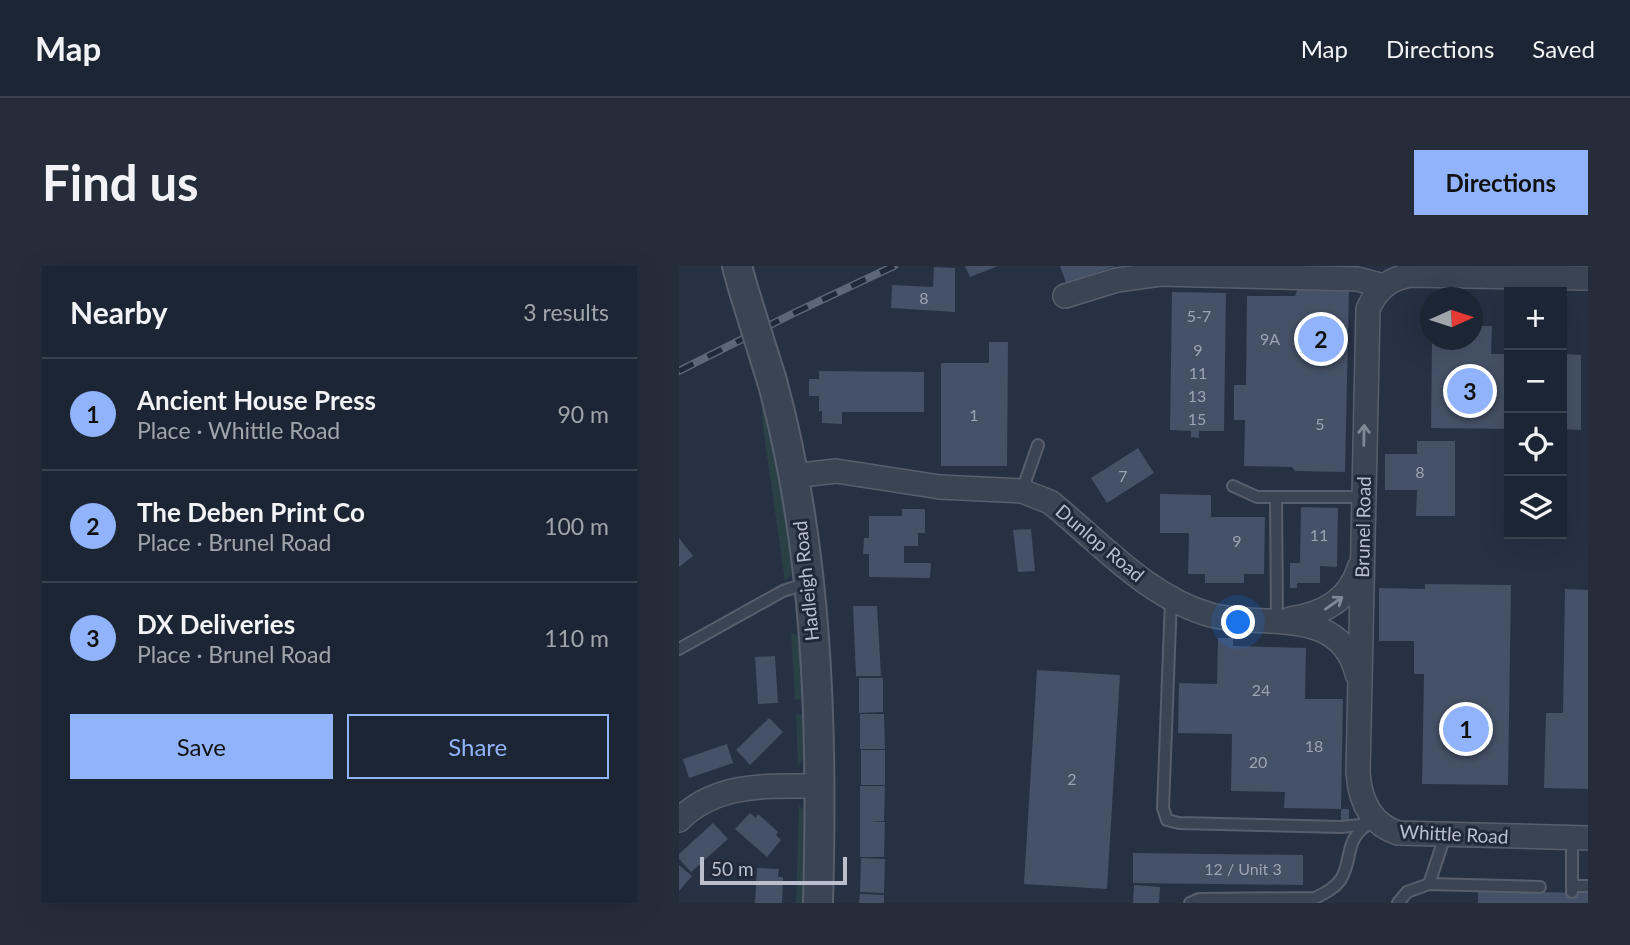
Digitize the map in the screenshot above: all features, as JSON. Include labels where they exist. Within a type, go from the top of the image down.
[{"type":"street","points":[[1065,296],[1117,280],[1160,274],[1357,279],[1384,286],[1394,278],[1410,275],[1588,278]]},
{"type":"street","name":"Hadleigh Road","points":[[740,277],[785,431],[808,583],[816,674],[818,903]]},
{"type":"street","name":"Brunel Road","points":[[1358,773],[1366,325],[1368,309],[1384,286]]},
{"type":"street","name":"Dunlop Road","points":[[793,476],[836,471],[940,487],[1022,491],[1050,502],[1126,567],[1171,598],[1212,615],[1277,621],[1315,628],[1336,637],[1352,657],[1360,692]]},
{"type":"street","name":"Dunlop Road","points":[[1277,621],[1313,614],[1338,602],[1354,582],[1363,551]]},
{"type":"street","name":"Whittle Road","points":[[1358,773],[1360,792],[1374,819],[1398,833],[1580,838]]},
{"type":"street","points":[[679,820],[707,799],[728,791],[764,786],[819,786]]},
{"type":"lane","points":[[1022,491],[1038,445]]},
{"type":"lane","points":[[1233,486],[1257,497],[1363,497]]},
{"type":"lane","points":[[1276,497],[1277,621]]},
{"type":"lane","points":[[679,649],[783,591],[808,583]]},
{"type":"lane","points":[[1171,598],[1163,808],[1167,820],[1179,823],[1341,827],[1360,825],[1374,819]]},
{"type":"lane","points":[[1191,903],[1199,899],[1305,902],[1315,898],[1340,880],[1353,838],[1374,819]]},
{"type":"lane","points":[[1429,884],[1445,836]]},
{"type":"lane","points":[[1580,838],[1572,889],[1588,886]]},
{"type":"lane","points":[[1398,903],[1407,892],[1429,884],[1540,887]]},
{"type":"green space","points":[[761,393],[778,471],[794,572],[785,581],[763,428]]},
{"type":"green space","points":[[791,633],[801,636],[805,698],[795,700]]},
{"type":"green space","points":[[796,714],[806,715],[806,753],[798,767]]},
{"type":"green space","points":[[799,805],[806,813],[806,903],[796,903]]},
{"type":"building","points":[[965,266],[998,266],[970,277]]},
{"type":"building","points":[[1060,266],[1116,266],[1066,283]]},
{"type":"building","points":[[934,267],[955,268],[955,312],[891,308],[892,285],[933,287]]},
{"type":"building","points":[[1298,288],[1349,289],[1345,472],[1244,466],[1245,420],[1234,420],[1234,385],[1246,385],[1247,296],[1295,296]]},
{"type":"building","points":[[1172,292],[1226,293],[1224,431],[1199,431],[1199,438],[1191,437],[1191,431],[1170,430]]},
{"type":"building","points":[[1483,326],[1492,326],[1491,354],[1504,354],[1504,429],[1431,428],[1432,350],[1483,350]]},
{"type":"building","points":[[989,342],[1008,342],[1007,466],[941,466],[941,363],[989,363]]},
{"type":"building","points":[[1567,354],[1581,355],[1581,430],[1567,429]]},
{"type":"building","points":[[819,371],[924,372],[924,412],[842,412],[842,424],[822,423],[819,396],[809,396],[809,379],[819,379]]},
{"type":"building","points":[[1417,441],[1455,441],[1455,516],[1416,516],[1417,490],[1385,490],[1385,454],[1417,454]]},
{"type":"building","points":[[1138,448],[1154,473],[1107,503],[1091,478]]},
{"type":"building","points":[[1160,494],[1211,495],[1211,517],[1265,517],[1264,574],[1244,574],[1244,583],[1205,583],[1205,574],[1188,574],[1189,533],[1160,533]]},
{"type":"building","points":[[1301,507],[1338,508],[1337,567],[1320,566],[1320,583],[1297,583],[1297,588],[1290,588],[1290,563],[1300,563]]},
{"type":"building","points":[[902,509],[925,509],[925,533],[918,533],[918,546],[904,546],[904,563],[931,563],[930,578],[869,577],[869,554],[863,554],[864,538],[869,538],[869,516],[902,516]]},
{"type":"building","points":[[1031,529],[1035,571],[1018,572],[1013,530]]},
{"type":"building","points":[[679,538],[693,556],[679,567]]},
{"type":"building","points":[[1425,584],[1511,585],[1508,785],[1422,784],[1424,674],[1414,674],[1414,641],[1379,641],[1379,588],[1425,589]]},
{"type":"building","points":[[1565,589],[1588,590],[1588,789],[1544,788],[1546,713],[1563,713]]},
{"type":"building","points":[[853,606],[877,606],[881,676],[856,676]]},
{"type":"building","points":[[1218,638],[1233,638],[1233,646],[1306,648],[1305,699],[1343,699],[1341,809],[1284,808],[1285,792],[1231,791],[1232,734],[1178,733],[1179,683],[1217,684]]},
{"type":"building","points":[[775,656],[778,703],[758,704],[755,657]]},
{"type":"building","points":[[1037,670],[1120,675],[1107,889],[1024,884]]},
{"type":"building","points":[[859,678],[883,678],[883,712],[859,713]]},
{"type":"building","points":[[860,714],[884,714],[885,749],[860,749]]},
{"type":"building","points":[[769,718],[783,732],[750,765],[736,750]]},
{"type":"building","points":[[727,744],[733,763],[689,778],[683,759]]},
{"type":"building","points":[[861,750],[885,750],[885,785],[861,785]]},
{"type":"building","points":[[860,786],[885,786],[884,821],[869,822],[885,822],[884,857],[860,857]]},
{"type":"building","points":[[1341,809],[1349,809],[1349,821],[1341,821]]},
{"type":"building","points":[[750,813],[756,818],[758,814],[778,832],[776,835],[781,840],[767,857],[735,829]]},
{"type":"building","points":[[713,823],[728,839],[691,872],[679,859],[679,854]]},
{"type":"building","points":[[1133,853],[1303,855],[1303,885],[1133,883]]},
{"type":"building","points":[[861,858],[885,859],[884,893],[860,892]]},
{"type":"building","points":[[679,865],[692,876],[679,891]]},
{"type":"building","points":[[757,868],[779,869],[778,877],[783,877],[782,903],[755,903]]},
{"type":"building","points":[[1134,885],[1160,887],[1159,903],[1133,903]]},
{"type":"building","points":[[1478,891],[1588,893],[1588,903],[1478,903]]},
{"type":"building","points":[[860,894],[884,895],[884,903],[859,903]]},
{"type":"railway","points":[[679,371],[894,266]]},
{"type":"place","name":"The Deben Print Co","points":[[1321,339]]},
{"type":"place","name":"DX Deliveries","points":[[1470,391]]},
{"type":"place","name":"Ancient House Press","points":[[1466,729]]}]
